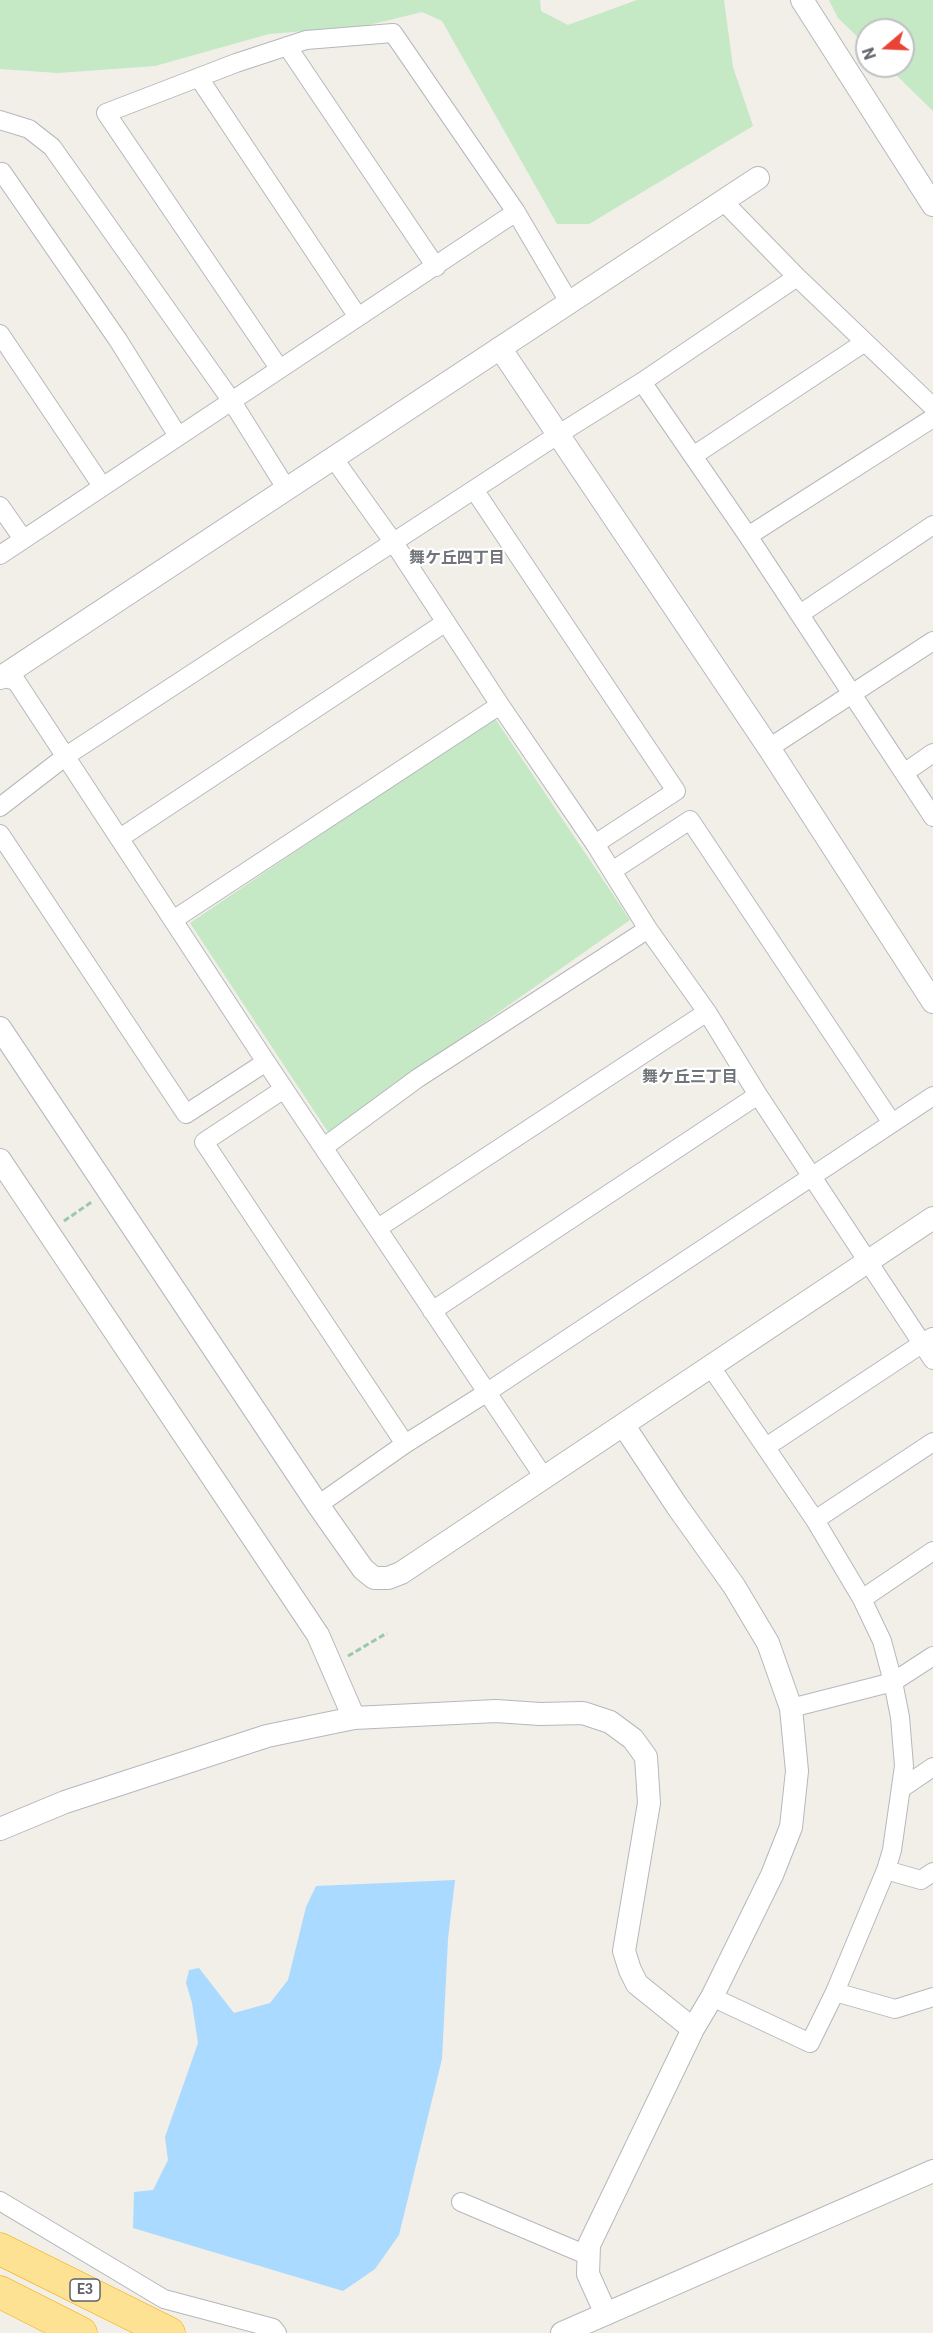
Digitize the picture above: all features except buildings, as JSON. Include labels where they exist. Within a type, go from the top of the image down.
[{"type":"highway","name":"E3","points":[[0,2249],[169,2333]]},
{"type":"highway","points":[[0,2292],[81,2333]]},
{"type":"street","points":[[802,0],[933,205]]},
{"type":"street","points":[[279,368],[106,113],[306,40],[393,33],[516,212],[569,302]]},
{"type":"street","points":[[287,46],[436,267]]},
{"type":"street","points":[[199,78],[358,317]]},
{"type":"street","points":[[0,120],[28,129],[52,147],[231,400],[286,488]]},
{"type":"street","points":[[0,173],[2,172],[118,340],[178,436]]},
{"type":"street","points":[[0,677],[758,178]]},
{"type":"street","points":[[723,201],[797,277],[933,407]]},
{"type":"street","points":[[0,555],[516,212]]},
{"type":"street","points":[[0,807],[66,756],[642,382],[797,277]]},
{"type":"street","points":[[0,334],[102,486]]},
{"type":"street","points":[[693,456],[865,342]]},
{"type":"street","points":[[500,348],[769,748],[933,1002]]},
{"type":"street","points":[[642,382],[748,536],[933,817]]},
{"type":"street","points":[[748,536],[933,418]]},
{"type":"street","points":[[334,459],[394,543],[500,705],[595,844],[648,929],[707,1012],[758,1095],[870,1261],[928,1340],[933,1360]]},
{"type":"street","points":[[474,490],[676,791],[595,844]]},
{"type":"street","points":[[0,506],[23,539]]},
{"type":"street","points":[[800,614],[933,525]]},
{"type":"street","points":[[120,838],[446,622]]},
{"type":"street","points":[[769,748],[933,641]]},
{"type":"street","points":[[0,677],[16,681],[266,1062],[543,1476]]},
{"type":"street","points":[[173,920],[500,705]]},
{"type":"street","points":[[904,773],[933,753]]},
{"type":"street","points":[[612,871],[690,820],[892,1123]]},
{"type":"street","points":[[0,834],[186,1113],[266,1062]]},
{"type":"street","points":[[324,1147],[418,1078],[648,929]]},
{"type":"street","points":[[378,1228],[707,1012]]},
{"type":"street","points":[[0,1028],[318,1505],[363,1569],[374,1578],[388,1578],[401,1573],[543,1476],[624,1426],[933,1218]]},
{"type":"street","points":[[284,1089],[204,1142],[405,1444]]},
{"type":"street","points":[[432,1311],[758,1095]]},
{"type":"street","points":[[318,1505],[405,1444],[486,1393],[933,1095]]},
{"type":"street","points":[[0,1160],[318,1635],[354,1718]]},
{"type":"street","points":[[766,1448],[928,1340]]},
{"type":"street","points":[[711,1367],[815,1520],[862,1599],[882,1641],[893,1682],[901,1726],[904,1766],[892,1850],[835,1992],[810,2043],[712,1997]]},
{"type":"street","points":[[606,2314],[588,2274],[589,2245],[693,2029],[712,1997],[772,1875],[790,1827],[797,1771],[791,1708],[768,1643],[734,1586],[624,1426]]},
{"type":"street","points":[[815,1520],[933,1442]]},
{"type":"street","points":[[862,1599],[933,1551]]},
{"type":"street","points":[[791,1708],[893,1682],[933,1656]]},
{"type":"street","points":[[0,1829],[65,1802],[267,1736],[354,1718],[496,1710],[540,1714],[583,1713],[610,1722],[633,1739],[646,1757],[649,1803],[624,1951],[637,1984],[693,2029]]},
{"type":"street","points":[[902,1788],[933,1767]]},
{"type":"street","points":[[885,1870],[921,1880],[933,1872]]},
{"type":"street","points":[[835,1992],[895,2009],[933,1997]]},
{"type":"street","points":[[562,2333],[933,2171]]},
{"type":"street","points":[[0,2201],[164,2299],[273,2328],[277,2333]]},
{"type":"street","points":[[461,2202],[589,2256]]},
{"type":"path","points":[[48,1232],[108,1191]]},
{"type":"path","points":[[331,1666],[387,1633]]},
{"type":"green space","points":[[0,0],[540,0],[541,11],[568,25],[637,0],[724,0],[733,67],[753,126],[589,224],[557,224],[442,21],[422,12],[365,26],[269,34],[155,66],[58,73],[0,69]]},
{"type":"green space","points":[[829,0],[933,0],[933,111],[899,78],[915,78],[915,18],[855,18],[855,34],[838,18]]},
{"type":"green space","points":[[494,717],[630,920],[328,1132],[190,923]]},
{"type":"water","points":[[455,1880],[448,1939],[442,2059],[399,2235],[375,2269],[343,2291],[133,2228],[134,2192],[153,2190],[168,2160],[165,2137],[198,2043],[192,2003],[186,1983],[189,1970],[199,1968],[234,2013],[270,2003],[288,1980],[306,1907],[316,1886]]},
{"type":"district","name":"舞ケ丘四丁目","points":[[457,559]]},
{"type":"district","name":"舞ケ丘三丁目","points":[[690,1078]]}]
